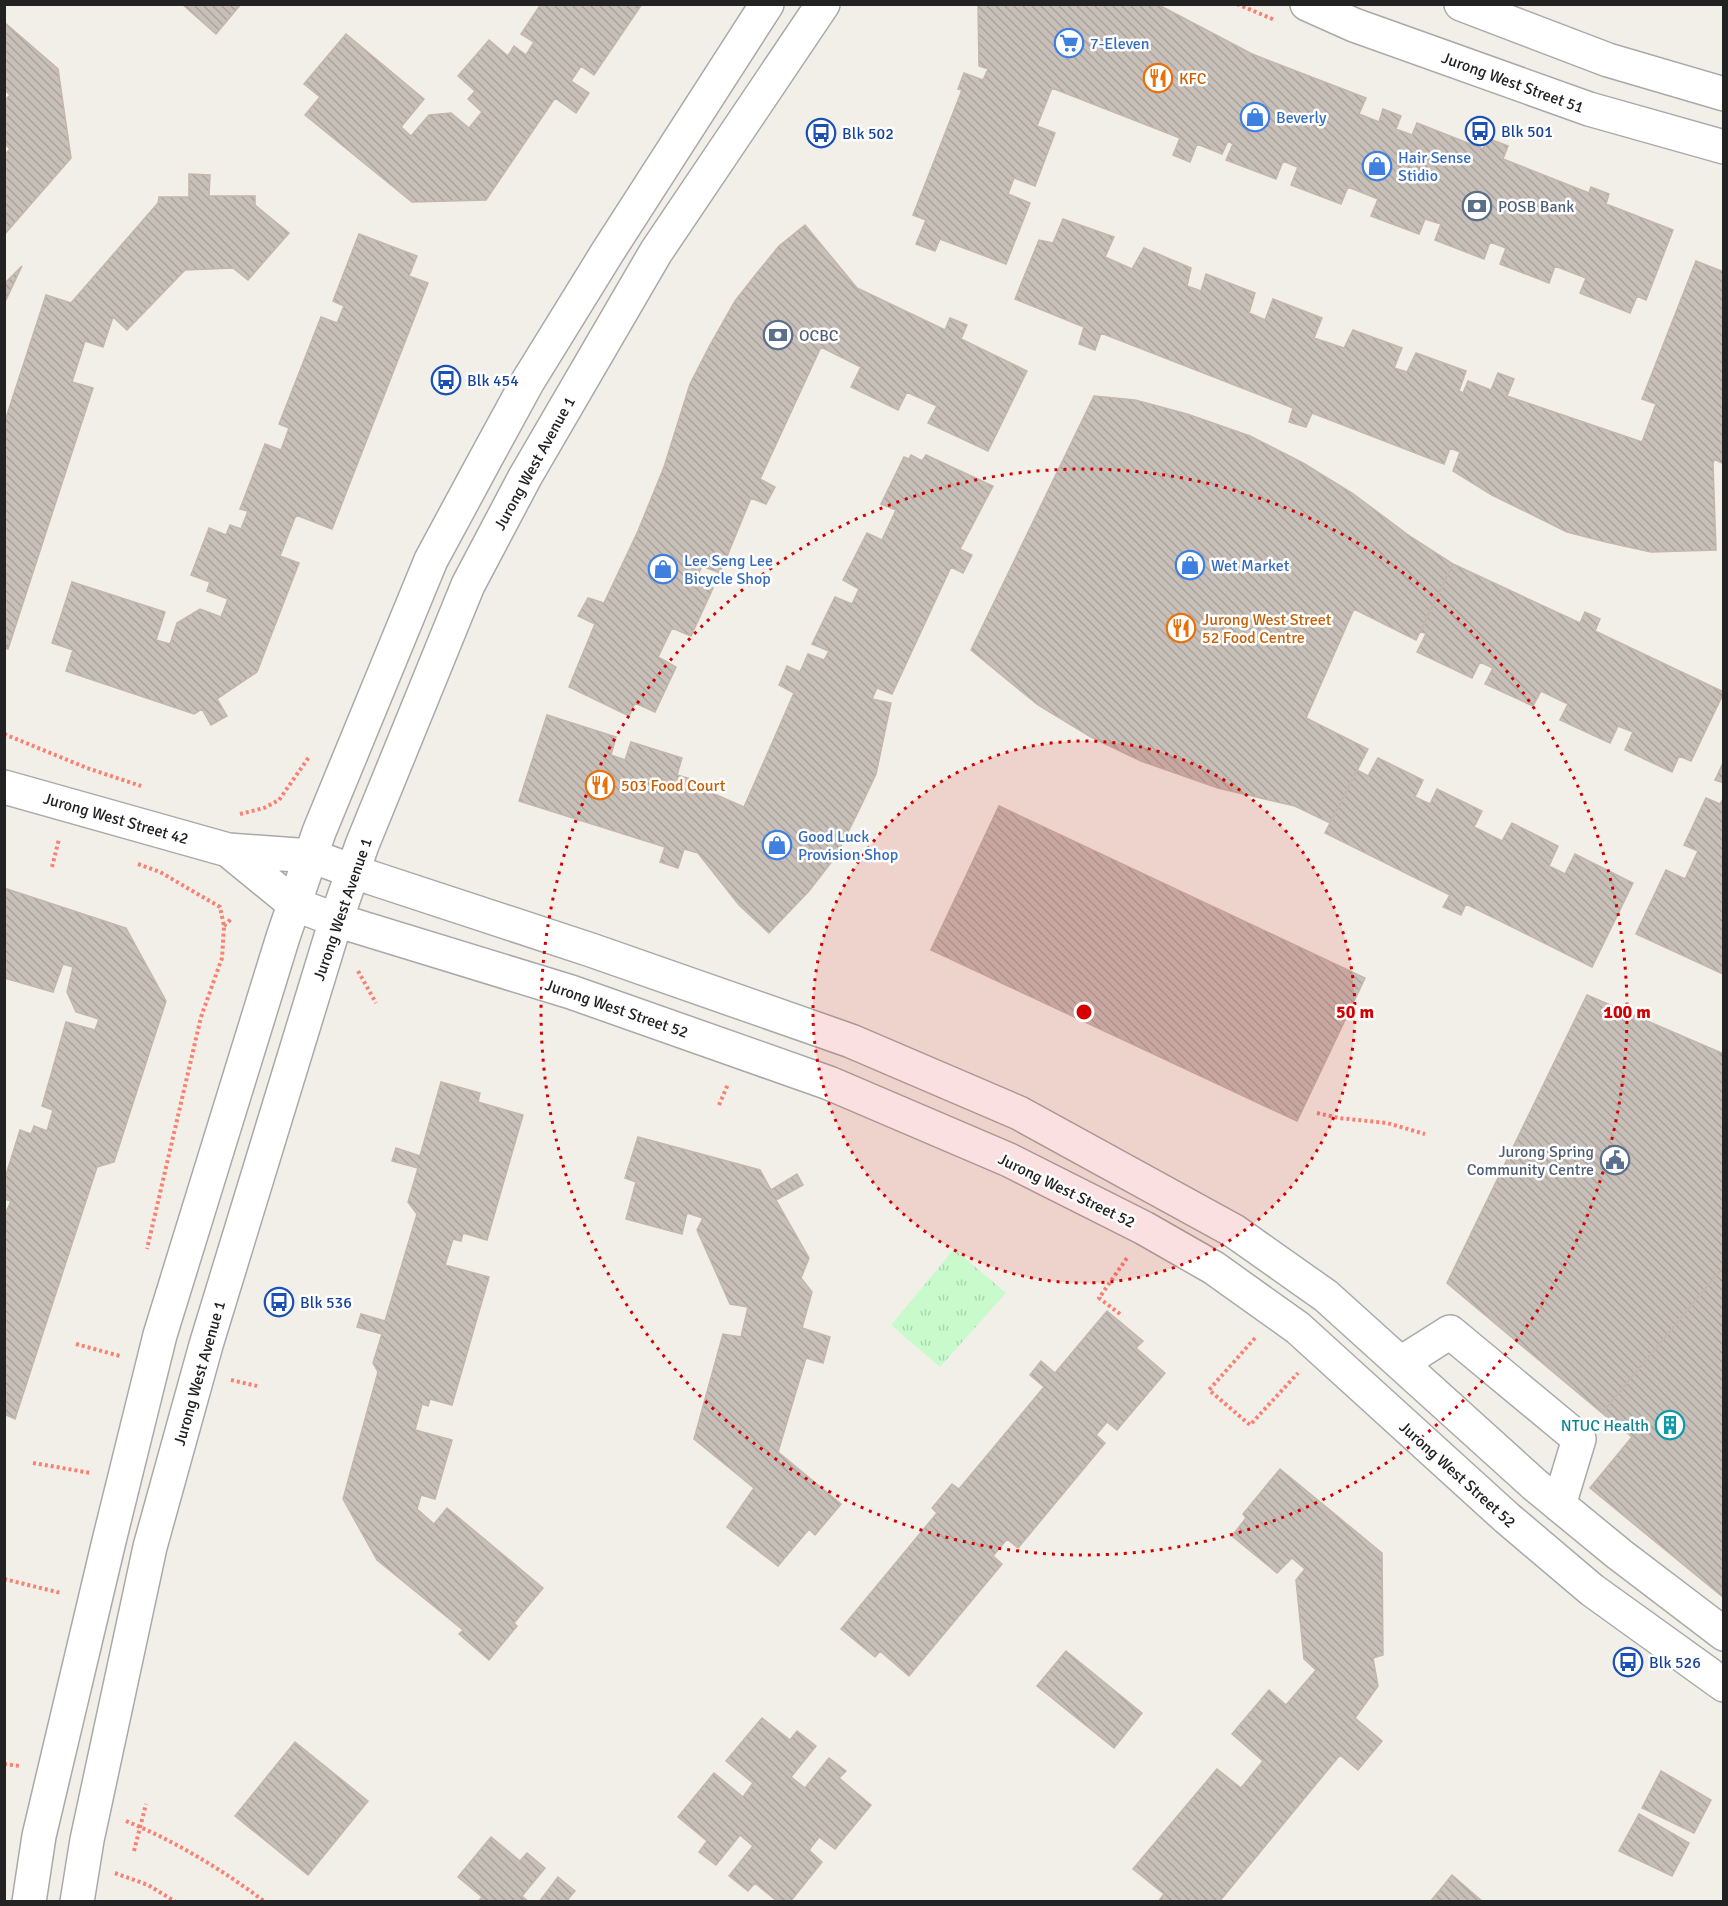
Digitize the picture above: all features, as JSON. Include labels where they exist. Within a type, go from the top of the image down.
[{"type":"street","points":[[29,1902],[39,1836],[160,1335],[294,904],[319,832],[431,560],[528,381],[607,253],[767,4]]},
{"type":"street","name":"Jurong West Avenue 1","points":[[77,1902],[93,1815],[153,1536],[206,1345],[352,871],[468,585],[514,497],[656,252],[823,4]]},
{"type":"street","name":"Jurong West Street 51","points":[[1307,4],[1358,15],[1588,109],[1724,147]]},
{"type":"street","points":[[1461,4],[1608,60],[1724,94]]},
{"type":"street","name":"Jurong West Street 42","points":[[4,787],[228,850],[311,856]]},
{"type":"street","name":"Jurong West Street 42","points":[[228,850],[294,904]]},
{"type":"street","points":[[311,856],[591,950],[851,1041],[1019,1113],[1234,1231],[1326,1296],[1559,1505],[1724,1634]]},
{"type":"street","name":"Jurong West Street 52","points":[[294,904],[336,920],[572,992],[829,1083],[1009,1160],[1144,1228],[1214,1268],[1298,1328],[1506,1518],[1583,1583],[1724,1685]]},
{"type":"street","points":[[1401,1363],[1450,1332],[1579,1439],[1559,1505]]},
{"type":"path","points":[[4,734],[87,768],[143,787]]},
{"type":"path","points":[[232,816],[264,808]]},
{"type":"path","points":[[52,867],[58,842]]},
{"type":"path","points":[[138,864],[160,872],[220,907],[224,926],[222,958],[201,1017],[146,1252]]},
{"type":"path","points":[[224,926],[232,918]]},
{"type":"path","points":[[357,970],[376,1003]]},
{"type":"path","points":[[719,1105],[725,1092]]},
{"type":"path","points":[[1317,1113],[1387,1124],[1425,1134]]},
{"type":"path","points":[[1120,1314],[1099,1298],[1122,1268]]},
{"type":"path","points":[[1276,1312],[1209,1390],[1229,1408],[1250,1425],[1320,1348]]},
{"type":"path","points":[[76,1344],[120,1356],[123,1345]]},
{"type":"path","points":[[231,1380],[257,1386]]},
{"type":"path","points":[[33,1463],[92,1474]]},
{"type":"path","points":[[89,1484],[94,1463]]},
{"type":"path","points":[[4,1579],[65,1594]]},
{"type":"path","points":[[134,1851],[146,1804]]},
{"type":"path","points":[[93,1815],[119,1819],[147,1829],[265,1902]]},
{"type":"path","points":[[83,1864],[111,1871],[148,1885],[176,1902]]},
{"type":"green space","points":[[954,1249],[1006,1293],[940,1367],[891,1325]]},
{"type":"building","points":[[182,4],[241,4],[216,34]]},
{"type":"building","points":[[541,4],[642,4],[594,75],[581,66],[571,81],[589,93],[576,113],[555,98],[486,200],[412,202],[305,115],[320,97],[304,84],[346,34],[424,99],[401,127],[411,136],[429,115],[451,113],[469,128],[482,112],[468,99],[475,91],[458,76],[489,40],[508,56],[514,46],[526,55],[534,42],[521,34]]},
{"type":"building","points":[[978,4],[1157,4],[1252,54],[1366,98],[1359,114],[1379,122],[1383,109],[1401,116],[1396,129],[1412,135],[1417,123],[1483,149],[1487,138],[1508,146],[1503,159],[1589,193],[1591,187],[1609,194],[1606,204],[1673,230],[1646,300],[1637,296],[1630,313],[1580,293],[1586,278],[1555,266],[1549,283],[1500,264],[1506,248],[1490,242],[1484,259],[1435,240],[1441,224],[1425,219],[1419,234],[1371,216],[1378,199],[1348,187],[1341,204],[1291,185],[1298,167],[1283,161],[1276,179],[1226,160],[1233,144],[1228,141],[1222,154],[1197,144],[1190,162],[1173,155],[1180,138],[1052,88],[1037,126],[1055,133],[1035,186],[1014,178],[1008,194],[1030,203],[1006,264],[940,239],[935,251],[916,244],[926,220],[913,215],[962,90],[958,89],[964,73],[983,80],[988,69],[979,66]]},
{"type":"building","points":[[4,22],[58,69],[71,158],[4,235],[4,155],[10,149],[4,143],[4,101],[10,95],[4,89]]},
{"type":"building","points":[[189,174],[210,175],[209,196],[255,196],[255,205],[289,233],[248,280],[233,268],[185,270],[127,330],[113,317],[103,347],[85,341],[72,382],[93,388],[8,649],[4,648],[4,424],[46,295],[71,303],[158,203],[159,197],[189,197]]},
{"type":"building","points":[[1063,219],[1114,237],[1105,257],[1132,269],[1144,248],[1191,268],[1187,286],[1201,291],[1206,274],[1255,293],[1249,313],[1265,320],[1273,299],[1322,318],[1314,338],[1344,348],[1353,330],[1402,348],[1394,368],[1407,372],[1416,353],[1466,371],[1459,391],[1463,393],[1468,381],[1491,390],[1498,373],[1514,379],[1507,396],[1642,442],[1656,404],[1642,399],[1696,261],[1724,272],[1724,437],[1721,443],[1724,443],[1724,464],[1714,459],[1716,550],[1651,552],[1567,532],[1492,495],[1453,471],[1460,452],[1450,448],[1444,464],[1312,413],[1306,427],[1289,422],[1293,408],[1101,333],[1095,350],[1079,344],[1084,327],[1015,299],[1039,240],[1053,243]]},
{"type":"building","points":[[805,225],[857,288],[945,330],[950,318],[967,325],[961,339],[1027,371],[988,451],[928,423],[937,406],[907,392],[898,410],[851,387],[861,367],[821,347],[760,479],[775,487],[766,504],[751,498],[720,573],[702,566],[696,579],[713,588],[691,636],[672,628],[658,657],[676,667],[655,712],[635,703],[629,716],[569,687],[595,624],[578,616],[588,598],[604,603],[638,531],[664,467],[690,384],[735,301],[779,246]]},
{"type":"building","points":[[359,234],[417,256],[409,276],[428,283],[332,529],[296,515],[280,556],[299,563],[257,672],[217,699],[227,716],[211,725],[202,709],[194,714],[66,671],[73,650],[52,643],[72,582],[165,612],[156,640],[170,644],[177,623],[200,609],[221,617],[228,599],[207,591],[210,582],[191,575],[209,528],[226,535],[230,525],[241,529],[248,511],[240,509],[265,444],[281,450],[289,428],[279,424],[321,317],[337,323],[344,306],[333,301]]},
{"type":"building","points":[[22,266],[4,304],[4,284]]},
{"type":"building","points":[[1094,396],[1135,400],[1187,414],[1250,436],[1303,463],[1352,493],[1411,537],[1453,564],[1416,640],[1354,609],[1306,718],[1368,749],[1330,823],[1295,806],[1218,788],[1141,761],[1091,737],[1038,705],[971,650]]},
{"type":"building","points":[[911,455],[922,461],[926,455],[993,486],[960,549],[972,555],[963,573],[951,567],[892,694],[877,688],[872,699],[891,703],[876,774],[836,856],[809,891],[769,933],[739,905],[698,853],[684,849],[678,868],[660,862],[665,847],[519,801],[547,715],[616,737],[611,755],[625,760],[631,742],[682,758],[677,775],[708,784],[705,790],[744,807],[794,693],[779,685],[787,666],[800,672],[808,654],[824,660],[829,651],[812,644],[835,597],[852,604],[859,589],[843,580],[867,533],[882,540],[896,510],[881,504],[904,457],[909,459]]},
{"type":"building","points":[[1453,564],[1580,623],[1585,612],[1600,619],[1595,631],[1724,692],[1691,761],[1679,756],[1672,772],[1625,750],[1633,732],[1618,726],[1610,743],[1560,720],[1568,704],[1541,691],[1533,706],[1485,684],[1493,668],[1480,662],[1472,678],[1417,652],[1426,634],[1420,631]]},
{"type":"building","points":[[1378,758],[1423,780],[1415,797],[1430,804],[1437,789],[1482,811],[1474,827],[1502,841],[1512,823],[1558,846],[1549,866],[1565,874],[1575,854],[1633,883],[1592,967],[1466,904],[1461,915],[1443,907],[1450,895],[1325,833],[1357,770],[1368,776]]},
{"type":"building","points":[[1724,761],[1724,783],[1715,780]]},
{"type":"building","points":[[1724,797],[1723,974],[1636,934],[1666,870],[1685,879],[1698,851],[1684,845],[1706,798],[1720,804]]},
{"type":"building","points":[[999,806],[1365,978],[1297,1121],[931,950]]},
{"type":"building","points":[[4,888],[126,928],[166,1001],[114,1162],[97,1167],[15,1419],[4,1414],[4,1217],[11,1201],[4,1199],[4,1181],[20,1130],[31,1134],[34,1126],[47,1131],[53,1110],[42,1106],[66,1022],[95,1030],[99,1019],[76,1012],[67,992],[73,967],[63,964],[53,992],[4,978]]},
{"type":"building","name":"Jurong Spring Community Centre","points":[[1587,995],[1724,1054],[1724,1266],[1602,1413],[1447,1283]]},
{"type":"building","points":[[441,1082],[480,1093],[478,1102],[523,1115],[487,1240],[463,1233],[461,1241],[453,1239],[445,1265],[489,1277],[452,1405],[430,1399],[428,1406],[422,1404],[415,1430],[452,1440],[435,1499],[421,1495],[417,1509],[434,1524],[447,1508],[543,1588],[514,1623],[517,1626],[489,1660],[459,1634],[463,1630],[377,1560],[343,1499],[378,1372],[373,1363],[382,1334],[357,1327],[361,1314],[385,1321],[417,1214],[408,1202],[418,1168],[392,1161],[396,1148],[420,1156]]},
{"type":"building","points":[[638,1137],[760,1170],[771,1190],[797,1174],[803,1185],[776,1200],[809,1258],[801,1278],[812,1292],[802,1328],[830,1337],[823,1363],[806,1358],[778,1452],[841,1504],[815,1535],[809,1529],[778,1566],[727,1527],[754,1488],[694,1439],[723,1334],[741,1337],[748,1307],[730,1304],[697,1230],[703,1218],[687,1213],[682,1234],[626,1219],[636,1182],[625,1178]]},
{"type":"building","name":"NTUC Health","points":[[1724,1266],[1724,1598],[1590,1488],[1632,1437],[1602,1413]]},
{"type":"building","points":[[1107,1311],[1143,1341],[1136,1348],[1165,1373],[1117,1430],[1107,1422],[1096,1435],[1105,1443],[1018,1548],[1007,1539],[993,1556],[1002,1564],[909,1676],[880,1651],[875,1657],[841,1629],[937,1513],[932,1508],[952,1484],[959,1489],[1044,1387],[1030,1375],[1041,1361],[1055,1373]]},
{"type":"building","points":[[1280,1469],[1382,1553],[1383,1655],[1373,1658],[1378,1686],[1355,1718],[1382,1741],[1358,1770],[1340,1755],[1219,1902],[1158,1902],[1164,1894],[1133,1869],[1217,1769],[1241,1788],[1263,1761],[1232,1734],[1269,1690],[1286,1705],[1316,1670],[1304,1659],[1296,1580],[1305,1569],[1292,1558],[1277,1573],[1232,1536],[1246,1518],[1243,1514]]},
{"type":"building","points":[[1066,1651],[1142,1713],[1114,1748],[1037,1686]]},
{"type":"building","points":[[762,1718],[790,1740],[797,1731],[816,1746],[791,1777],[805,1788],[829,1758],[846,1771],[839,1778],[871,1805],[835,1849],[819,1837],[809,1850],[822,1862],[790,1902],[778,1902],[755,1883],[748,1891],[729,1876],[753,1846],[740,1835],[716,1865],[699,1852],[707,1841],[678,1817],[714,1773],[743,1797],[753,1783],[726,1761]]},
{"type":"building","points":[[295,1742],[368,1801],[308,1875],[235,1816]]},
{"type":"building","points":[[1661,1771],[1711,1800],[1694,1833],[1642,1808]]},
{"type":"building","points":[[1639,1814],[1689,1843],[1672,1876],[1619,1851]]},
{"type":"building","points":[[491,1837],[520,1861],[527,1853],[545,1868],[522,1896],[529,1902],[478,1902],[482,1897],[458,1877]]},
{"type":"building","points":[[1452,1875],[1483,1902],[1430,1902]]},
{"type":"building","points":[[558,1877],[575,1891],[568,1899],[571,1902],[539,1902]]},
{"type":"place","name":"7-Eleven","points":[[1069,43]]},
{"type":"place","name":"KFC","points":[[1158,78]]},
{"type":"place","name":"Beverly","points":[[1255,117]]},
{"type":"place","name":"Blk 501","points":[[1480,131]]},
{"type":"place","name":"Blk 502","points":[[821,133]]},
{"type":"place","name":"Hair Sense Stidio","points":[[1377,166]]},
{"type":"place","name":"POSB Bank","points":[[1477,206]]},
{"type":"place","name":"OCBC","points":[[778,335]]},
{"type":"place","name":"Blk 454","points":[[446,380]]},
{"type":"place","name":"Wet Market","points":[[1190,565]]},
{"type":"place","name":"Lee Seng Lee Bicycle Shop","points":[[663,569]]},
{"type":"place","name":"Jurong West Street 52 Food Centre","points":[[1181,628]]},
{"type":"place","name":"503 Food Court","points":[[600,785]]},
{"type":"place","name":"Good Luck Provision Shop","points":[[777,845]]},
{"type":"place","name":"Jurong Spring Community Centre","points":[[1615,1160]]},
{"type":"place","name":"Blk 536","points":[[279,1302]]},
{"type":"place","name":"NTUC Health","points":[[1670,1425]]},
{"type":"place","name":"Blk 526","points":[[1628,1662]]}]
